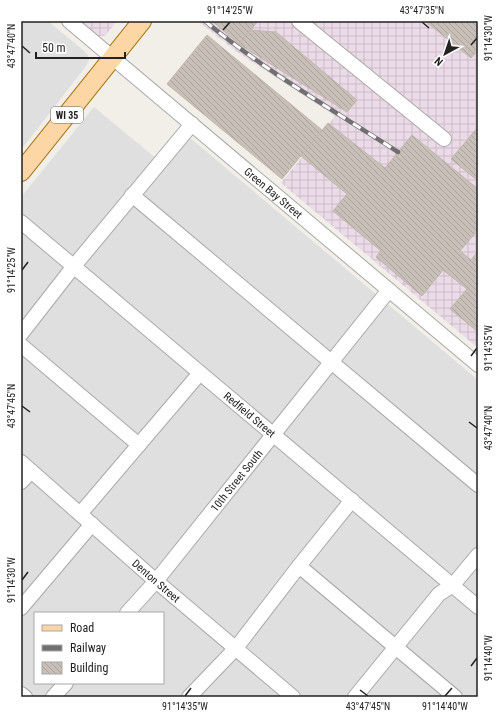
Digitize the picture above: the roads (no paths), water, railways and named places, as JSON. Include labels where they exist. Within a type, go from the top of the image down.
[{"type":"main road","name":"WI 35","points":[[21,172],[142,21]]},
{"type":"street","name":"Green Bay Street","points":[[69,21],[478,365]]},
{"type":"street","points":[[299,21],[444,139]]},
{"type":"street","points":[[21,334],[74,266],[192,124]]},
{"type":"street","points":[[132,195],[478,485]]},
{"type":"street","name":"Redfield Street","points":[[21,222],[478,607]]},
{"type":"street","name":"10th Street South","points":[[128,612],[156,580],[389,290]]},
{"type":"street","points":[[21,345],[138,445]]},
{"type":"street","points":[[80,514],[200,373]]},
{"type":"street","points":[[21,482],[26,466]]},
{"type":"street","name":"Denton Street","points":[[26,466],[293,697]]},
{"type":"street","points":[[189,697],[236,648],[352,500]]},
{"type":"street","points":[[21,608],[92,524]]},
{"type":"street","points":[[355,697],[439,594],[453,585],[478,555]]},
{"type":"street","points":[[299,566],[455,697]]},
{"type":"street","points":[[53,697],[65,684]]},
{"type":"street","points":[[21,694],[25,697]]},
{"type":"railway","points":[[205,21],[251,57],[398,152]]}]
